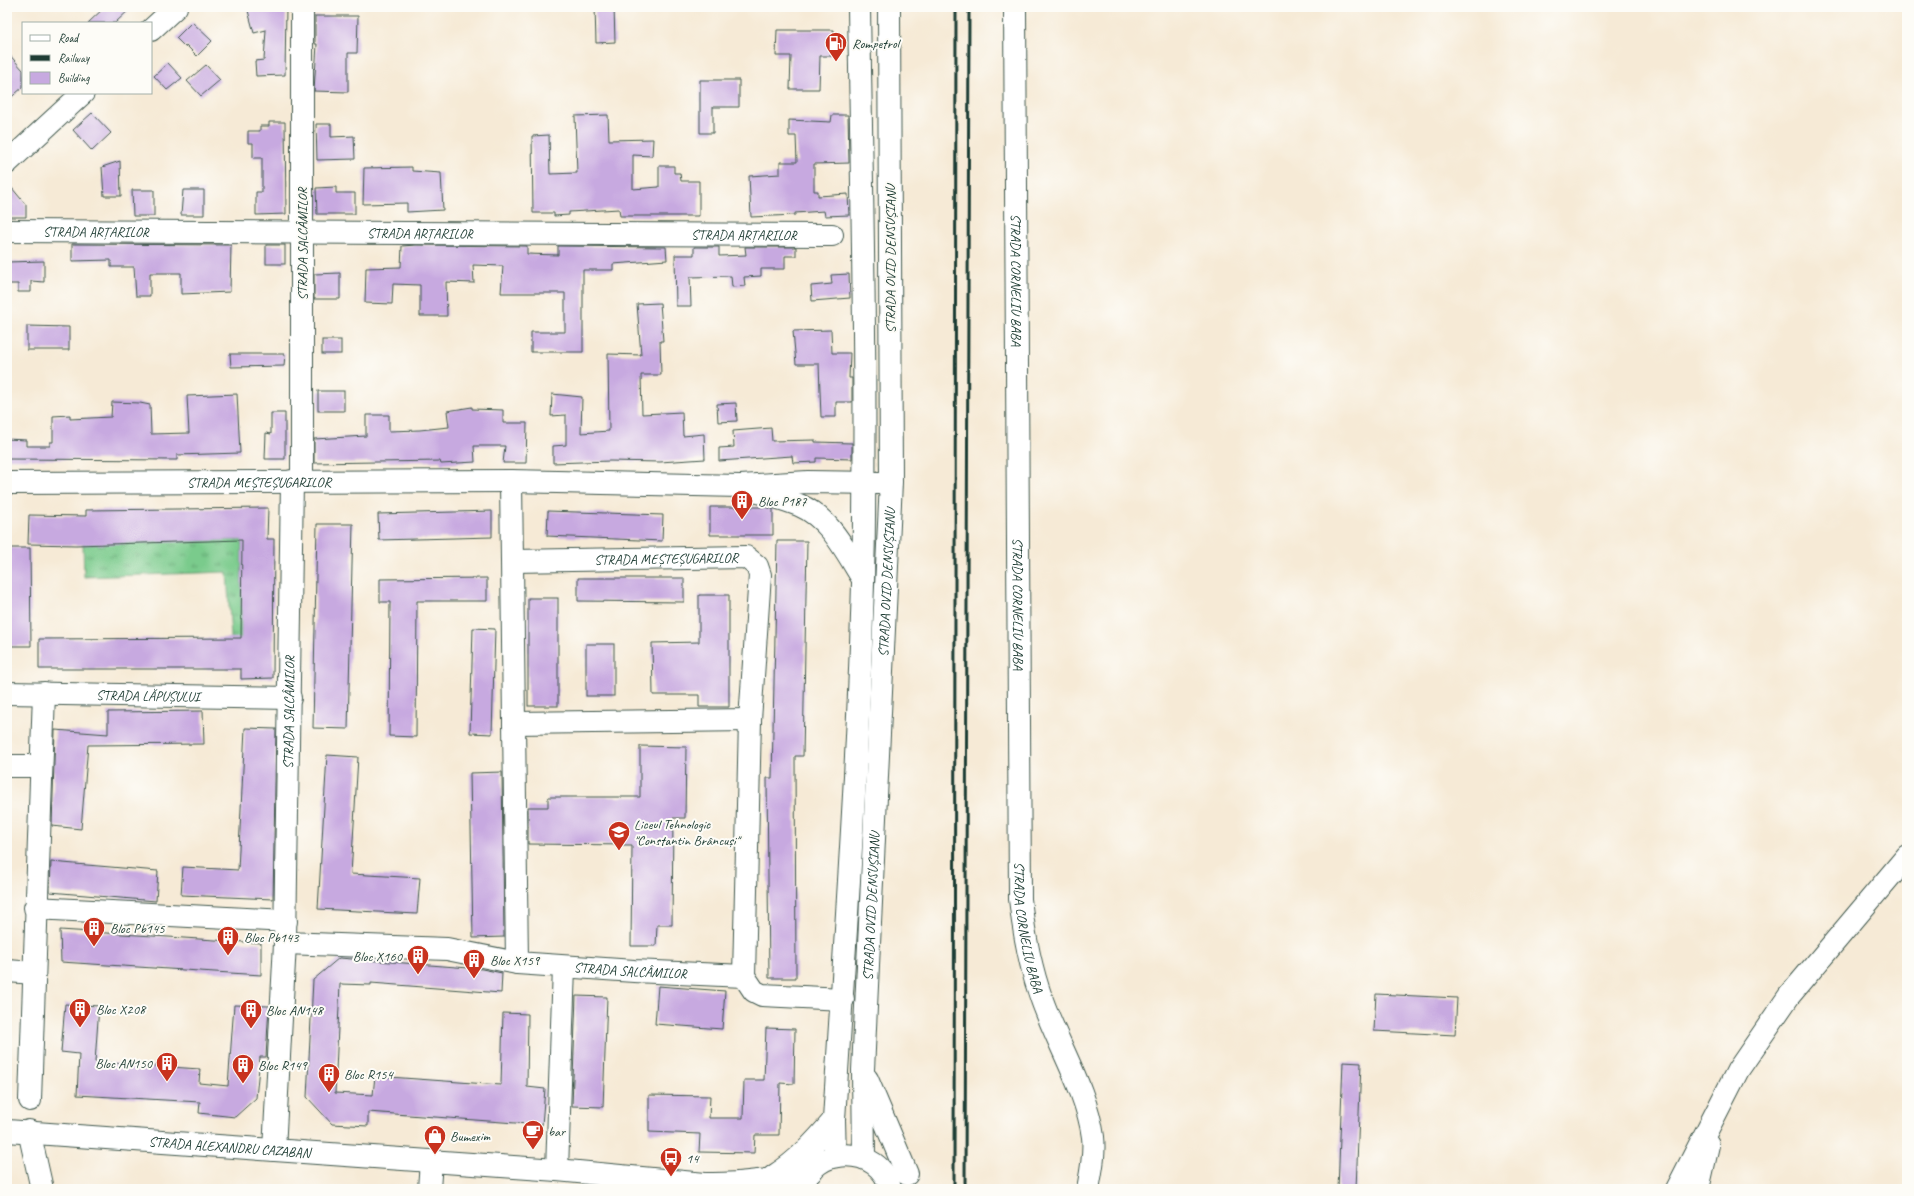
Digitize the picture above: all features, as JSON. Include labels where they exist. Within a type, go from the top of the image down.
[{"type":"street","points":[[152,29],[176,7]]},
{"type":"street","name":"STRADA SALCÂMILOR","points":[[274,1150],[286,921],[290,698],[297,481],[302,233],[302,7]]},
{"type":"street","name":"STRADA OVID DENSUȘIANU","points":[[835,1156],[834,1120],[843,999],[857,746],[863,579],[863,246],[859,7]]},
{"type":"street","name":"STRADA OVID DENSUȘIANU","points":[[865,1158],[863,1070],[891,482],[889,7]]},
{"type":"street","name":"STRADA CORNELIU BABA","points":[[1015,7],[1020,899],[1024,938],[1038,988],[1086,1108],[1093,1138],[1092,1161],[1088,1189]]},
{"type":"street","points":[[7,163],[82,94]]},
{"type":"street","name":"STRADA ARȚARILOR","points":[[7,231],[832,235]]},
{"type":"street","points":[[511,481],[517,963]]},
{"type":"street","name":"STRADA MEȘTEȘUGARILOR","points":[[7,482],[511,481],[740,486],[808,482],[891,482]]},
{"type":"street","name":"STRADA OVID DENSUȘIANU","points":[[740,486],[800,506],[818,517],[835,534],[863,579]]},
{"type":"street","name":"STRADA MEȘTEȘUGARILOR","points":[[513,561],[746,557],[752,561],[757,566],[760,575],[750,720]]},
{"type":"street","name":"STRADA LĂPUȘULUI","points":[[7,693],[290,698]]},
{"type":"street","points":[[30,1100],[35,908],[44,693]]},
{"type":"street","points":[[514,723],[750,720],[744,976],[754,991],[762,994],[843,999]]},
{"type":"street","points":[[7,766],[41,766]]},
{"type":"street","points":[[1677,1189],[1738,1070],[1789,996],[1907,856]]},
{"type":"street","points":[[35,908],[286,921]]},
{"type":"street","name":"STRADA SALCÂMILOR","points":[[285,943],[447,949],[517,963],[564,967],[744,976]]},
{"type":"street","points":[[557,1170],[564,967]]},
{"type":"street","points":[[7,971],[34,973]]},
{"type":"street","points":[[863,1070],[913,1181]]},
{"type":"street","points":[[1698,1189],[1716,1111]]},
{"type":"street","points":[[766,1180],[786,1168],[809,1149],[834,1120]]},
{"type":"street","name":"STRADA ALEXANDRU CAZABAN","points":[[7,1130],[557,1170],[687,1185],[728,1187],[766,1180],[807,1180]]},
{"type":"street","points":[[29,1131],[42,1189]]},
{"type":"street","points":[[807,1180],[821,1162],[835,1156],[849,1154],[886,1161],[913,1181]]},
{"type":"street","points":[[865,1158],[876,1166],[884,1175],[890,1189]]},
{"type":"street","points":[[429,1189],[431,1161]]},
{"type":"green space","points":[[242,540],[241,639],[231,638],[227,572],[84,577],[83,544]]},
{"type":"building","points":[[105,7],[132,7],[116,22],[89,22]]},
{"type":"building","points":[[247,7],[262,7],[262,9],[286,7],[285,75],[256,76],[255,61],[264,60],[266,30],[254,33]]},
{"type":"building","points":[[595,7],[614,7],[615,42],[596,43]]},
{"type":"building","points":[[315,16],[358,16],[357,53],[348,53],[348,92],[314,91],[317,44],[315,44]]},
{"type":"building","points":[[192,22],[212,41],[197,56],[176,38]]},
{"type":"building","points":[[777,30],[834,30],[833,56],[820,56],[819,89],[790,89],[791,56],[776,56]]},
{"type":"building","points":[[7,52],[22,69],[22,88],[7,101]]},
{"type":"building","points":[[168,63],[182,78],[167,90],[154,76]]},
{"type":"building","points":[[206,65],[220,80],[201,96],[187,81]]},
{"type":"building","points":[[700,80],[739,80],[739,107],[713,107],[713,133],[700,133]]},
{"type":"building","points":[[92,113],[111,133],[92,151],[73,130]]},
{"type":"building","points":[[608,115],[609,140],[653,139],[652,156],[633,155],[633,189],[659,187],[659,166],[674,166],[674,173],[680,173],[681,181],[699,181],[699,216],[620,216],[619,209],[569,212],[569,215],[554,216],[554,213],[533,213],[532,136],[549,135],[550,174],[577,173],[575,116]]},
{"type":"building","points":[[832,115],[848,115],[849,163],[814,164],[814,191],[818,191],[818,196],[848,194],[849,215],[825,216],[824,211],[795,213],[795,215],[751,217],[749,176],[780,174],[780,162],[797,162],[796,136],[789,136],[789,120],[831,122]]},
{"type":"building","points":[[269,122],[285,122],[286,214],[256,215],[256,192],[262,192],[262,158],[253,158],[253,143],[248,143],[248,131],[260,131],[260,126],[269,126]]},
{"type":"building","points":[[316,124],[331,124],[331,137],[354,136],[355,159],[317,160]]},
{"type":"building","points":[[120,161],[121,196],[104,196],[102,167]]},
{"type":"building","points":[[412,167],[412,171],[441,173],[443,210],[407,212],[407,203],[363,204],[364,168]]},
{"type":"building","points":[[7,182],[26,205],[26,217],[7,217]]},
{"type":"building","points":[[336,187],[336,193],[355,193],[355,214],[317,214],[316,188]]},
{"type":"building","points":[[132,190],[154,190],[154,216],[133,216]]},
{"type":"building","points":[[183,190],[204,190],[204,215],[181,215]]},
{"type":"building","points":[[72,244],[231,245],[230,292],[181,294],[181,273],[150,273],[150,296],[136,296],[134,267],[111,267],[111,260],[72,261]]},
{"type":"building","points":[[266,245],[285,245],[285,264],[266,264]]},
{"type":"building","points":[[402,246],[527,246],[527,254],[558,255],[558,246],[666,247],[667,260],[613,264],[613,270],[583,270],[583,352],[531,352],[531,332],[565,332],[565,293],[501,293],[503,266],[473,265],[474,283],[446,282],[447,316],[420,316],[420,285],[393,284],[392,304],[365,303],[366,268],[401,267]]},
{"type":"building","points":[[694,247],[719,247],[719,256],[746,255],[745,247],[796,247],[796,256],[785,256],[785,269],[761,269],[761,276],[744,277],[745,286],[732,287],[731,276],[690,277],[691,306],[676,306],[675,255],[694,255]]},
{"type":"building","points":[[44,261],[44,282],[31,281],[31,292],[18,292],[18,284],[7,284],[7,262]]},
{"type":"building","points":[[340,273],[340,299],[314,299],[314,274]]},
{"type":"building","points":[[849,274],[850,298],[812,301],[811,286],[832,284],[831,275]]},
{"type":"building","points":[[660,303],[663,341],[660,341],[661,375],[641,375],[642,414],[682,412],[683,436],[704,434],[705,459],[660,462],[610,461],[553,463],[553,446],[566,445],[566,415],[551,416],[552,394],[582,397],[581,433],[609,431],[608,354],[641,355],[637,304]]},
{"type":"building","points":[[27,326],[69,327],[69,350],[27,350]]},
{"type":"building","points":[[831,330],[832,353],[850,353],[849,378],[852,378],[852,402],[836,402],[836,417],[821,417],[819,364],[796,364],[793,331]]},
{"type":"building","points":[[322,340],[341,340],[341,354],[322,354]]},
{"type":"building","points":[[230,354],[285,354],[284,366],[231,367]]},
{"type":"building","points":[[318,391],[344,391],[344,411],[318,411]]},
{"type":"building","points":[[237,394],[240,453],[177,455],[177,460],[7,459],[7,439],[26,440],[26,446],[50,446],[50,442],[53,442],[53,416],[70,415],[70,419],[111,417],[112,402],[140,403],[150,405],[151,434],[189,433],[187,396]]},
{"type":"building","points":[[736,403],[737,421],[718,422],[717,404]]},
{"type":"building","points":[[472,407],[472,409],[503,410],[503,423],[527,423],[526,463],[503,463],[505,446],[474,446],[475,462],[441,464],[440,461],[314,463],[314,439],[366,436],[366,415],[389,415],[389,431],[420,430],[449,427],[447,411]]},
{"type":"building","points":[[271,413],[285,413],[285,459],[265,459],[266,433],[271,434]]},
{"type":"building","points":[[771,428],[772,441],[815,440],[815,442],[852,443],[852,459],[816,458],[816,462],[793,463],[792,456],[719,461],[719,448],[734,447],[733,431]]},
{"type":"building","name":"Bloc P187","points":[[710,507],[764,507],[773,509],[773,535],[710,535]]},
{"type":"building","points":[[268,508],[267,539],[274,539],[273,678],[241,679],[241,669],[39,669],[39,639],[241,638],[242,540],[76,545],[28,544],[29,515],[86,516],[86,510]]},
{"type":"building","points":[[492,511],[492,537],[379,540],[378,514]]},
{"type":"building","points":[[548,511],[663,515],[662,541],[547,536]]},
{"type":"building","points":[[317,524],[353,524],[348,729],[313,728]]},
{"type":"building","points":[[777,541],[807,541],[803,756],[795,756],[796,978],[769,978],[767,778],[772,778]]},
{"type":"building","points":[[7,548],[30,548],[31,646],[7,646]]},
{"type":"building","points":[[487,578],[487,601],[417,601],[416,737],[389,736],[390,602],[380,602],[380,579]]},
{"type":"building","points":[[578,578],[684,578],[684,602],[578,601]]},
{"type":"building","points":[[699,595],[729,595],[729,707],[699,707],[699,695],[653,695],[652,643],[699,642]]},
{"type":"building","points":[[528,598],[558,598],[558,706],[528,706]]},
{"type":"building","points":[[473,628],[495,629],[492,734],[470,733]]},
{"type":"building","points":[[586,644],[614,644],[614,696],[586,696]]},
{"type":"building","points":[[203,711],[204,744],[88,745],[81,829],[52,826],[55,730],[108,734],[108,712]]},
{"type":"building","points":[[245,728],[276,729],[273,899],[181,895],[183,867],[238,870]]},
{"type":"building","points":[[640,746],[686,747],[685,818],[673,818],[672,925],[657,925],[656,946],[631,946],[632,845],[528,844],[528,807],[548,807],[548,797],[640,797]]},
{"type":"building","points":[[327,755],[358,757],[351,874],[420,878],[417,914],[318,909]]},
{"type":"building","points":[[502,772],[504,937],[473,938],[470,773]]},
{"type":"building","points":[[51,862],[158,871],[156,901],[50,892]]},
{"type":"building","points":[[60,930],[261,943],[261,975],[61,962]]},
{"type":"building","points":[[339,958],[482,969],[502,973],[501,993],[371,983],[371,985],[340,984],[335,1093],[373,1095],[375,1076],[501,1085],[503,1013],[528,1014],[527,1087],[545,1089],[542,1125],[368,1112],[368,1126],[332,1124],[307,1097],[313,980]]},
{"type":"building","points":[[658,986],[725,991],[722,1029],[655,1024]]},
{"type":"building","points":[[1376,994],[1457,998],[1455,1035],[1374,1031]]},
{"type":"building","points":[[576,996],[607,997],[603,1107],[572,1106]]},
{"type":"building","points":[[65,1004],[99,1006],[95,1062],[200,1069],[199,1083],[228,1086],[234,1005],[269,1006],[266,1057],[260,1057],[256,1098],[235,1117],[199,1113],[200,1102],[77,1095],[79,1054],[61,1052]]},
{"type":"building","points":[[766,1028],[795,1029],[794,1084],[780,1083],[779,1135],[755,1135],[754,1153],[699,1152],[700,1134],[649,1132],[649,1095],[710,1096],[709,1118],[743,1118],[744,1080],[764,1080]]},
{"type":"building","points":[[1343,1062],[1361,1063],[1356,1189],[1338,1189]]},
{"type":"railway","points":[[954,1189],[956,7]]},
{"type":"railway","points":[[965,1189],[969,7]]},
{"type":"place","name":"Rompetrol","points":[[836,62]]},
{"type":"place","name":"Bloc P187","points":[[742,520]]},
{"type":"place","name":"Liceul Tehnologic \"Constantin Brâncuși\"","points":[[619,852]]},
{"type":"place","name":"Bloc Pb145","points":[[94,948]]},
{"type":"place","name":"Bloc Pb143","points":[[228,956]]},
{"type":"place","name":"Bloc X160","points":[[418,976]]},
{"type":"place","name":"Bloc X159","points":[[474,980]]},
{"type":"place","name":"Bloc X208","points":[[80,1028]]},
{"type":"place","name":"Bloc AN148","points":[[251,1030]]},
{"type":"place","name":"Bloc AN150","points":[[167,1082]]},
{"type":"place","name":"Bloc R149","points":[[243,1084]]},
{"type":"place","name":"Bloc R154","points":[[329,1094]]},
{"type":"place","name":"bar","points":[[533,1150]]},
{"type":"place","name":"Bumexim","points":[[435,1156]]},
{"type":"place","name":"14","points":[[671,1178]]}]
